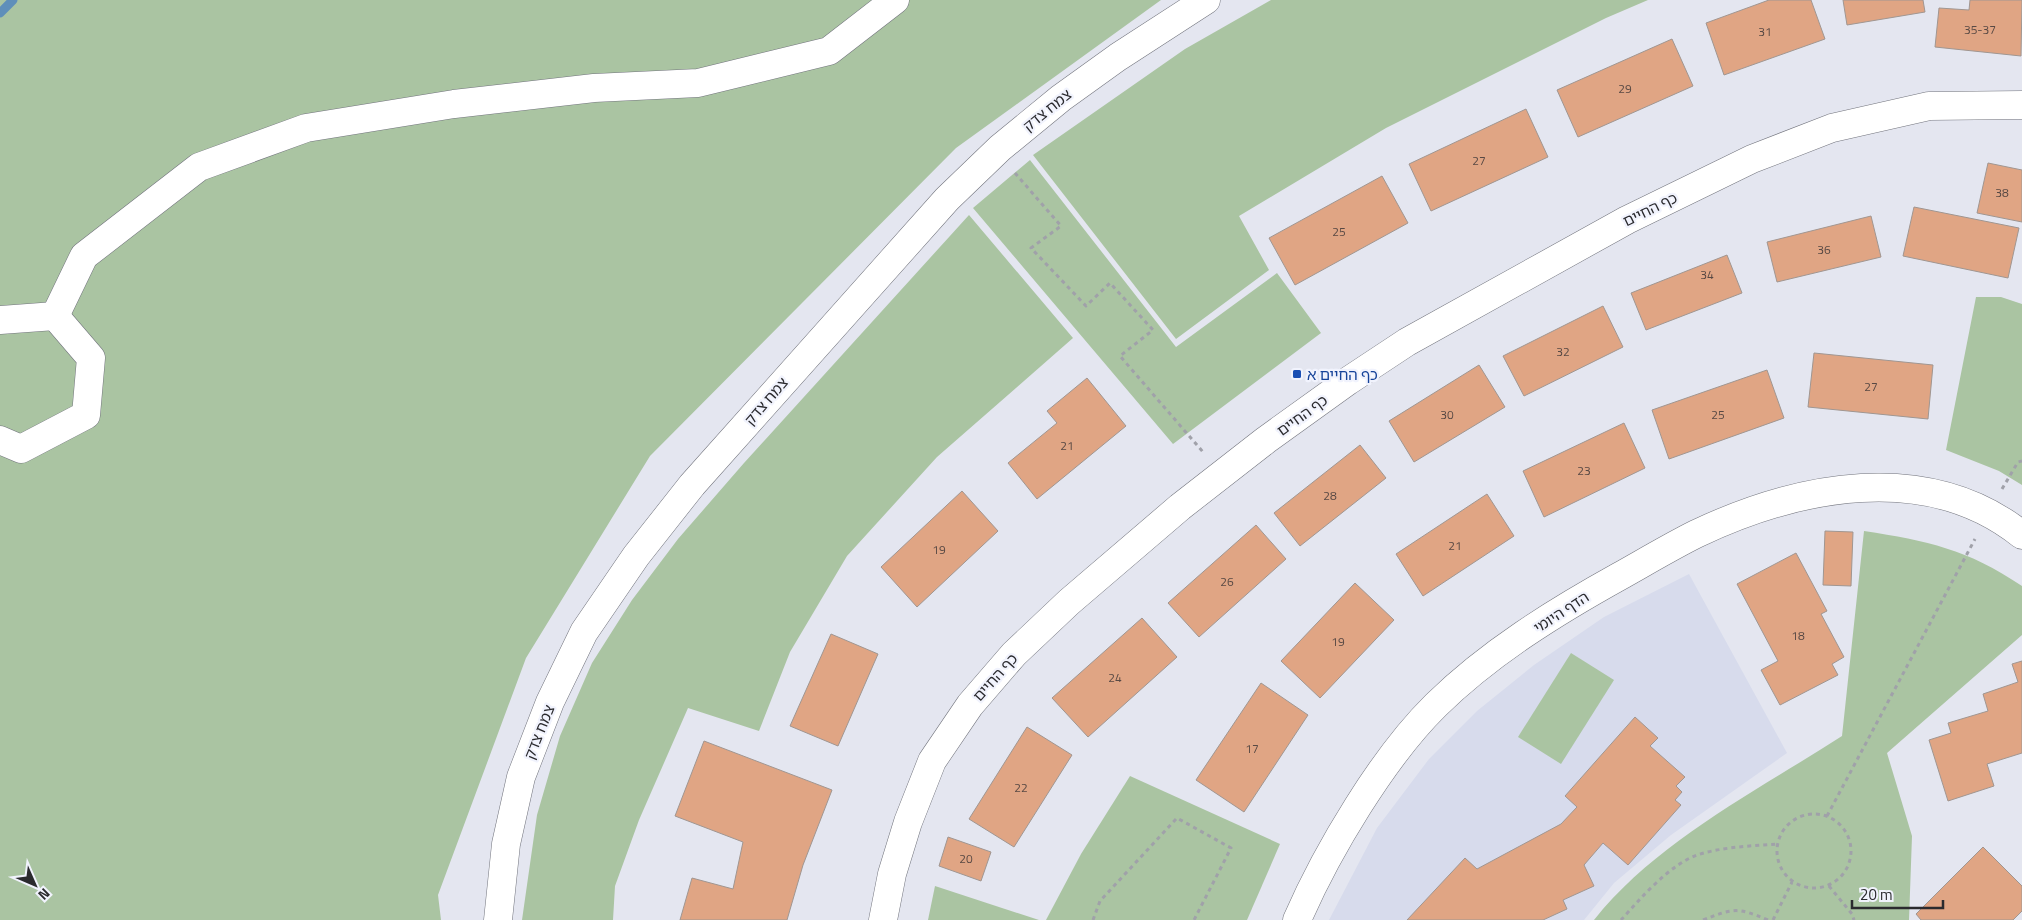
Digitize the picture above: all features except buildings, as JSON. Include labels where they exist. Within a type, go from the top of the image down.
[{"type":"street","points":[[55,316],[84,256],[199,167],[306,128],[454,104],[576,90],[698,83],[829,51],[895,0]]},
{"type":"street","name":"צמח צדק","points":[[498,920],[506,844],[521,777],[550,702],[584,632],[636,556],[692,486],[877,275],[947,199],[997,152],[1061,98],[1118,57],[1206,0]]},
{"type":"street","name":"כף החיים","points":[[883,920],[892,874],[908,822],[932,762],[970,705],[1014,654],[1069,602],[1222,475],[1348,381],[1407,342],[1627,220],[1752,159],[1832,128],[1929,106],[2022,105]]},
{"type":"street","points":[[0,320],[55,316]]},
{"type":"street","points":[[0,440],[21,449],[86,415],[92,358],[55,316]]},
{"type":"street","name":"הדף היומי","points":[[1297,920],[1306,900],[1361,803],[1412,733],[1435,706],[1472,674],[1541,624],[1588,594],[1696,534],[1767,507],[1836,489],[1912,488],[1944,496],[1989,513],[2022,535]]},
{"type":"path","points":[[997,152],[1061,226],[1031,248],[1086,306],[1110,282],[1153,330],[1120,356],[1222,475]]},
{"type":"path","points":[[1827,816],[1989,513],[2018,462],[2022,461]]},
{"type":"path","points":[[1814,814],[1827,816],[1839,823],[1847,833],[1851,845],[1851,858],[1846,871],[1829,886],[1816,889],[1803,888],[1792,882],[1781,870],[1776,857],[1777,844],[1781,832],[1801,816],[1814,814]]},
{"type":"path","points":[[1093,920],[1100,901],[1177,818],[1232,848],[1194,920]]},
{"type":"path","points":[[1621,920],[1658,882],[1696,856],[1742,846],[1777,844]]},
{"type":"path","points":[[1773,920],[1792,882]]},
{"type":"path","points":[[1829,886],[1852,914],[1854,920]]},
{"type":"path","points":[[1703,920],[1732,909],[1749,912],[1768,920]]},
{"type":"shaded area","points":[[1689,574],[1787,753],[1671,835],[1614,883],[1584,920],[1329,920],[1377,828],[1429,759],[1477,711],[1534,665],[1604,617]]},
{"type":"green space","points":[[0,0],[1161,0],[956,148],[650,456],[526,658],[438,895],[441,920],[0,920]]},
{"type":"green space","points":[[1271,0],[1648,0],[1606,18],[1386,128],[1239,216],[1269,270],[1176,339],[1033,155],[1185,49]]},
{"type":"green space","points":[[1030,160],[1176,347],[1277,273],[1321,333],[1173,444],[973,208]]},
{"type":"green space","points":[[969,215],[1073,338],[937,457],[847,556],[790,652],[759,731],[688,708],[639,820],[615,886],[613,920],[522,920],[537,815],[560,736],[592,663],[632,600],[678,539],[744,463]]},
{"type":"green space","points":[[1976,297],[2001,297],[2022,304],[2022,485],[1999,471],[1946,450]]},
{"type":"green space","points":[[1864,531],[1946,548],[1983,563],[2022,586],[2022,635],[1887,753],[1912,836],[1909,920],[1594,920],[1619,892],[1647,866],[1678,842],[1710,819],[1842,736]]},
{"type":"green space","points":[[1571,653],[1614,680],[1561,764],[1518,737]]},
{"type":"green space","points":[[1130,776],[1280,844],[1247,920],[1046,920],[1081,854]]},
{"type":"green space","points":[[935,886],[1039,920],[928,920]]},
{"type":"waterway","points":[[0,13],[13,0]]},
{"type":"place","name":"כף החיים א","points":[[1297,374]]}]
